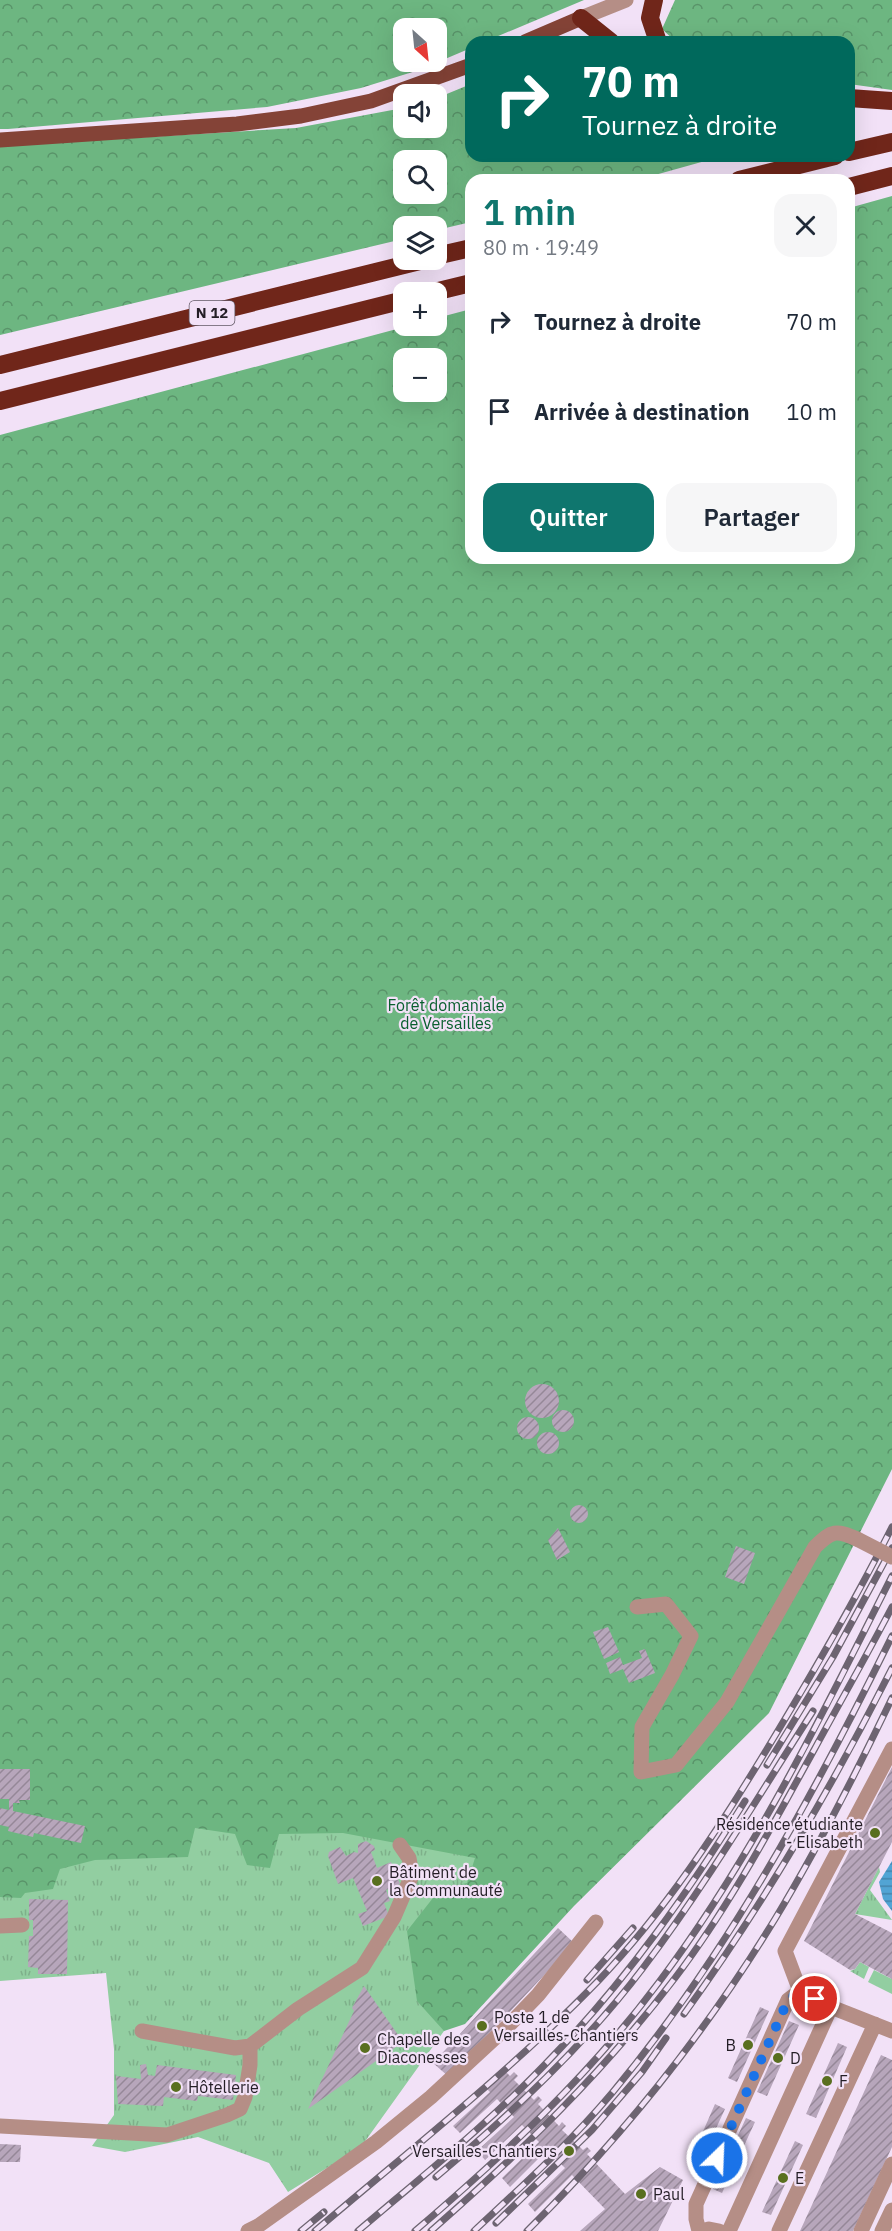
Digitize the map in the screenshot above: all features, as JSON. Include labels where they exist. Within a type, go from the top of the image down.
[{"type":"highway","points":[[654,0],[650,18],[656,36]]},
{"type":"highway","points":[[581,18],[604,36]]},
{"type":"highway","points":[[855,98],[892,101]]},
{"type":"highway","points":[[855,151],[892,142]]},
{"type":"highway","points":[[763,174],[810,162]]},
{"type":"highway","points":[[855,185],[892,176]]},
{"type":"highway","points":[[447,253],[465,249]]},
{"type":"highway","name":"N 12","points":[[0,365],[393,268]]},
{"type":"highway","points":[[447,289],[465,284]]},
{"type":"highway","name":"N 12","points":[[0,401],[393,303]]},
{"type":"main road","points":[[539,36],[581,18]]},
{"type":"main road","points":[[0,140],[237,124],[301,116],[371,101],[465,67]]},
{"type":"street","points":[[581,18],[626,0]]},
{"type":"street","points":[[637,1607],[666,1604],[691,1636],[642,1727],[641,1772],[676,1765],[727,1702],[815,1547],[830,1533],[839,1531],[892,1557]]},
{"type":"street","points":[[892,1749],[785,1951],[800,1991],[831,2007],[892,2031]]},
{"type":"street","points":[[142,2031],[235,2048],[250,2046],[298,2008],[362,1968],[394,1917],[412,1875],[409,1858],[400,1845]]},
{"type":"street","points":[[248,2231],[376,2142],[431,2097],[538,1995],[596,1922]]},
{"type":"street","points":[[0,1926],[22,1925]]},
{"type":"street","points":[[719,2231],[709,2229],[700,2231],[696,2219],[696,2204],[788,2000],[800,1991]]},
{"type":"street","points":[[729,2231],[831,2007]]},
{"type":"street","points":[[779,2231],[875,2024]]},
{"type":"street","points":[[0,2126],[167,2135],[240,2109],[245,2097],[250,2065],[250,2046]]},
{"type":"street","points":[[861,2231],[892,2164]]},
{"type":"street","points":[[882,2231],[892,2210]]},
{"type":"green space","points":[[0,0],[584,0],[498,36],[465,36],[465,51],[447,58],[447,18],[393,18],[393,72],[413,72],[361,88],[267,107],[0,129]]},
{"type":"green space","points":[[675,0],[892,0],[892,90],[855,85],[855,36],[670,36],[662,29]]},
{"type":"green space","points":[[465,86],[465,162],[702,162],[658,174],[465,174],[465,223],[447,228],[447,216],[393,216],[393,241],[0,335],[0,146],[296,128],[393,110],[393,138],[447,138],[447,94]]},
{"type":"green space","name":"Forêt domaniale de Versailles","points":[[892,196],[892,1469],[769,1713],[574,1906],[465,2024],[444,2031],[417,2001],[407,1931],[440,1889],[467,1883],[475,1858],[343,1833],[279,1834],[270,1868],[247,1865],[235,1834],[195,1828],[188,1857],[95,1860],[60,1869],[53,1889],[25,1893],[21,1898],[0,1897],[0,435],[393,330],[393,336],[447,336],[447,315],[465,311],[465,564],[855,564],[855,206]]},
{"type":"green space","points":[[537,1655],[444,2031],[361,2147],[288,2192],[269,2163],[198,2137],[125,2152],[92,2146],[114,2115],[114,2049],[106,1973],[0,1981],[0,1719]]},
{"type":"green space","points":[[879,1867],[880,1872],[870,1890],[892,1920],[855,1914]]},
{"type":"green space","points":[[860,1962],[869,1967],[864,1979],[850,1971],[855,1969]]},
{"type":"green space","points":[[874,1970],[892,1979],[892,1994],[868,1982]]},
{"type":"water","points":[[892,1861],[892,1911],[883,1899],[879,1882]]},
{"type":"building","points":[[542,1384],[554,1389],[559,1401],[554,1413],[542,1418],[530,1413],[525,1401],[530,1389]]},
{"type":"building","points":[[559,1410],[567,1410],[574,1417],[574,1425],[567,1432],[559,1432],[552,1425],[552,1417]]},
{"type":"building","points":[[524,1417],[532,1417],[539,1424],[539,1432],[532,1439],[524,1439],[517,1432],[517,1424]]},
{"type":"building","points":[[544,1432],[552,1432],[559,1439],[559,1447],[552,1454],[544,1454],[537,1447],[537,1439]]},
{"type":"building","points":[[575,1505],[583,1505],[588,1510],[586,1521],[575,1523],[570,1518],[570,1510]]},
{"type":"building","points":[[558,1528],[570,1552],[557,1560],[548,1540]]},
{"type":"building","points":[[736,1546],[755,1553],[744,1584],[725,1577]]},
{"type":"building","points":[[608,1627],[619,1652],[604,1659],[593,1632]]},
{"type":"building","points":[[645,1649],[655,1673],[629,1683],[623,1669],[610,1674],[606,1663],[620,1657],[623,1665],[642,1658],[639,1651]]},
{"type":"building","points":[[892,1767],[892,1842],[855,1914],[892,1933],[892,1979],[860,1962],[855,1969],[850,1970],[804,1941]]},
{"type":"building","points":[[0,1769],[30,1769],[30,1800],[19,1800],[20,1803],[13,1803],[13,1811],[85,1826],[81,1843],[34,1833],[33,1837],[8,1831],[9,1827],[0,1825],[0,1808],[9,1810],[9,1799],[0,1799]]},
{"type":"building","name":"Bâtiment de la Communauté","points":[[366,1841],[374,1846],[375,1850],[371,1852],[377,1868],[391,1862],[400,1884],[386,1890],[390,1901],[384,1903],[389,1916],[363,1926],[358,1914],[367,1911],[353,1878],[338,1884],[328,1856],[329,1852],[340,1847],[346,1856],[354,1852],[358,1853],[358,1844]]},
{"type":"building","points":[[29,1899],[68,1900],[67,1974],[38,1974],[38,1968],[28,1967],[29,1936],[33,1936],[33,1920],[29,1920]]},
{"type":"building","name":"Poste 1 de Versailles-Chantiers","points":[[558,1928],[574,1943],[449,2077],[433,2063]]},
{"type":"building","name":"Chapelle des Diaconesses","points":[[364,1986],[403,2042],[308,2109],[354,2011],[352,2008]]},
{"type":"building","name":"B","points":[[760,2007],[769,2011],[737,2082],[728,2078]]},
{"type":"building","name":"D","points":[[789,2021],[799,2025],[767,2096],[757,2092]]},
{"type":"building","name":"F","points":[[838,2043],[847,2047],[816,2118],[806,2114]]},
{"type":"building","points":[[881,2055],[892,2060],[892,2147],[853,2231],[800,2231]]},
{"type":"building","name":"Hôtellerie","points":[[146,2064],[148,2075],[155,2076],[157,2065],[236,2075],[233,2100],[198,2096],[197,2101],[164,2097],[163,2106],[118,2104],[116,2076],[141,2079],[140,2065]]},
{"type":"building","name":"Versailles-Chantiers","points":[[506,2072],[510,2076],[514,2072],[518,2076],[514,2080],[534,2100],[538,2096],[542,2100],[538,2104],[559,2126],[562,2122],[566,2126],[562,2130],[583,2150],[587,2147],[591,2151],[587,2154],[625,2194],[660,2167],[683,2180],[658,2231],[580,2231],[605,2209],[572,2175],[535,2212],[528,2204],[565,2168],[547,2150],[510,2187],[502,2178],[539,2142],[522,2125],[485,2160],[477,2151],[514,2117],[497,2099],[460,2133],[453,2126],[490,2092],[487,2089]]},
{"type":"building","points":[[715,2104],[725,2109],[700,2163],[691,2159]]},
{"type":"building","points":[[746,2118],[755,2122],[722,2193],[713,2189]]},
{"type":"building","name":"E","points":[[795,2141],[803,2145],[771,2215],[762,2212]]},
{"type":"building","points":[[0,2144],[21,2145],[20,2162],[0,2162]]},
{"type":"railway","points":[[315,2231],[531,2046],[599,1980],[646,1926],[710,1839],[748,1779],[832,1639],[892,1527]]},
{"type":"railway","points":[[767,1765],[833,1657],[892,1548]]},
{"type":"railway","points":[[415,2231],[513,2144],[575,2082],[632,2017],[659,1982],[693,1934],[756,1835],[812,1733],[892,1576]]},
{"type":"railway","points":[[431,2231],[529,2141],[589,2080],[647,2013],[695,1951],[749,1867],[892,1607]]},
{"type":"railway","points":[[474,2231],[545,2164],[596,2111],[654,2040],[693,1986],[766,1873],[799,1815],[892,1636]]},
{"type":"railway","points":[[684,2014],[741,1931],[795,1845],[892,1668]]},
{"type":"railway","points":[[527,2231],[629,2121],[691,2043],[720,2002],[775,1919],[806,1865],[892,1698]]},
{"type":"railway","points":[[436,2177],[546,2078],[620,1997],[688,1905],[813,1711]]},
{"type":"railway","points":[[358,2231],[483,2124],[531,2079],[581,2026],[656,1933],[702,1868],[745,1801]]},
{"type":"railway","points":[[587,1980],[633,1928]]},
{"type":"railway","points":[[496,2223],[592,2130],[642,2072],[666,2038]]},
{"type":"railway","points":[[301,2231],[324,2212]]},
{"type":"place","name":"Résidence étudiante - Elisabeth","points":[[875,1833]]},
{"type":"place","name":"Bâtiment de la Communauté","points":[[377,1881]]},
{"type":"place","name":"Poste 1 de Versailles-Chantiers","points":[[482,2026]]},
{"type":"place","name":"B","points":[[748,2045]]},
{"type":"place","name":"Chapelle des Diaconesses","points":[[365,2048]]},
{"type":"place","name":"D","points":[[778,2058]]},
{"type":"place","name":"F","points":[[827,2081]]},
{"type":"place","name":"Hôtellerie","points":[[176,2087]]},
{"type":"place","name":"Versailles-Chantiers","points":[[569,2151]]},
{"type":"place","name":"E","points":[[783,2178]]},
{"type":"place","name":"Paul","points":[[641,2194]]},
{"type":"route","points":[[717,2158],[788,2000],[800,1991],[815,1999]]}]
